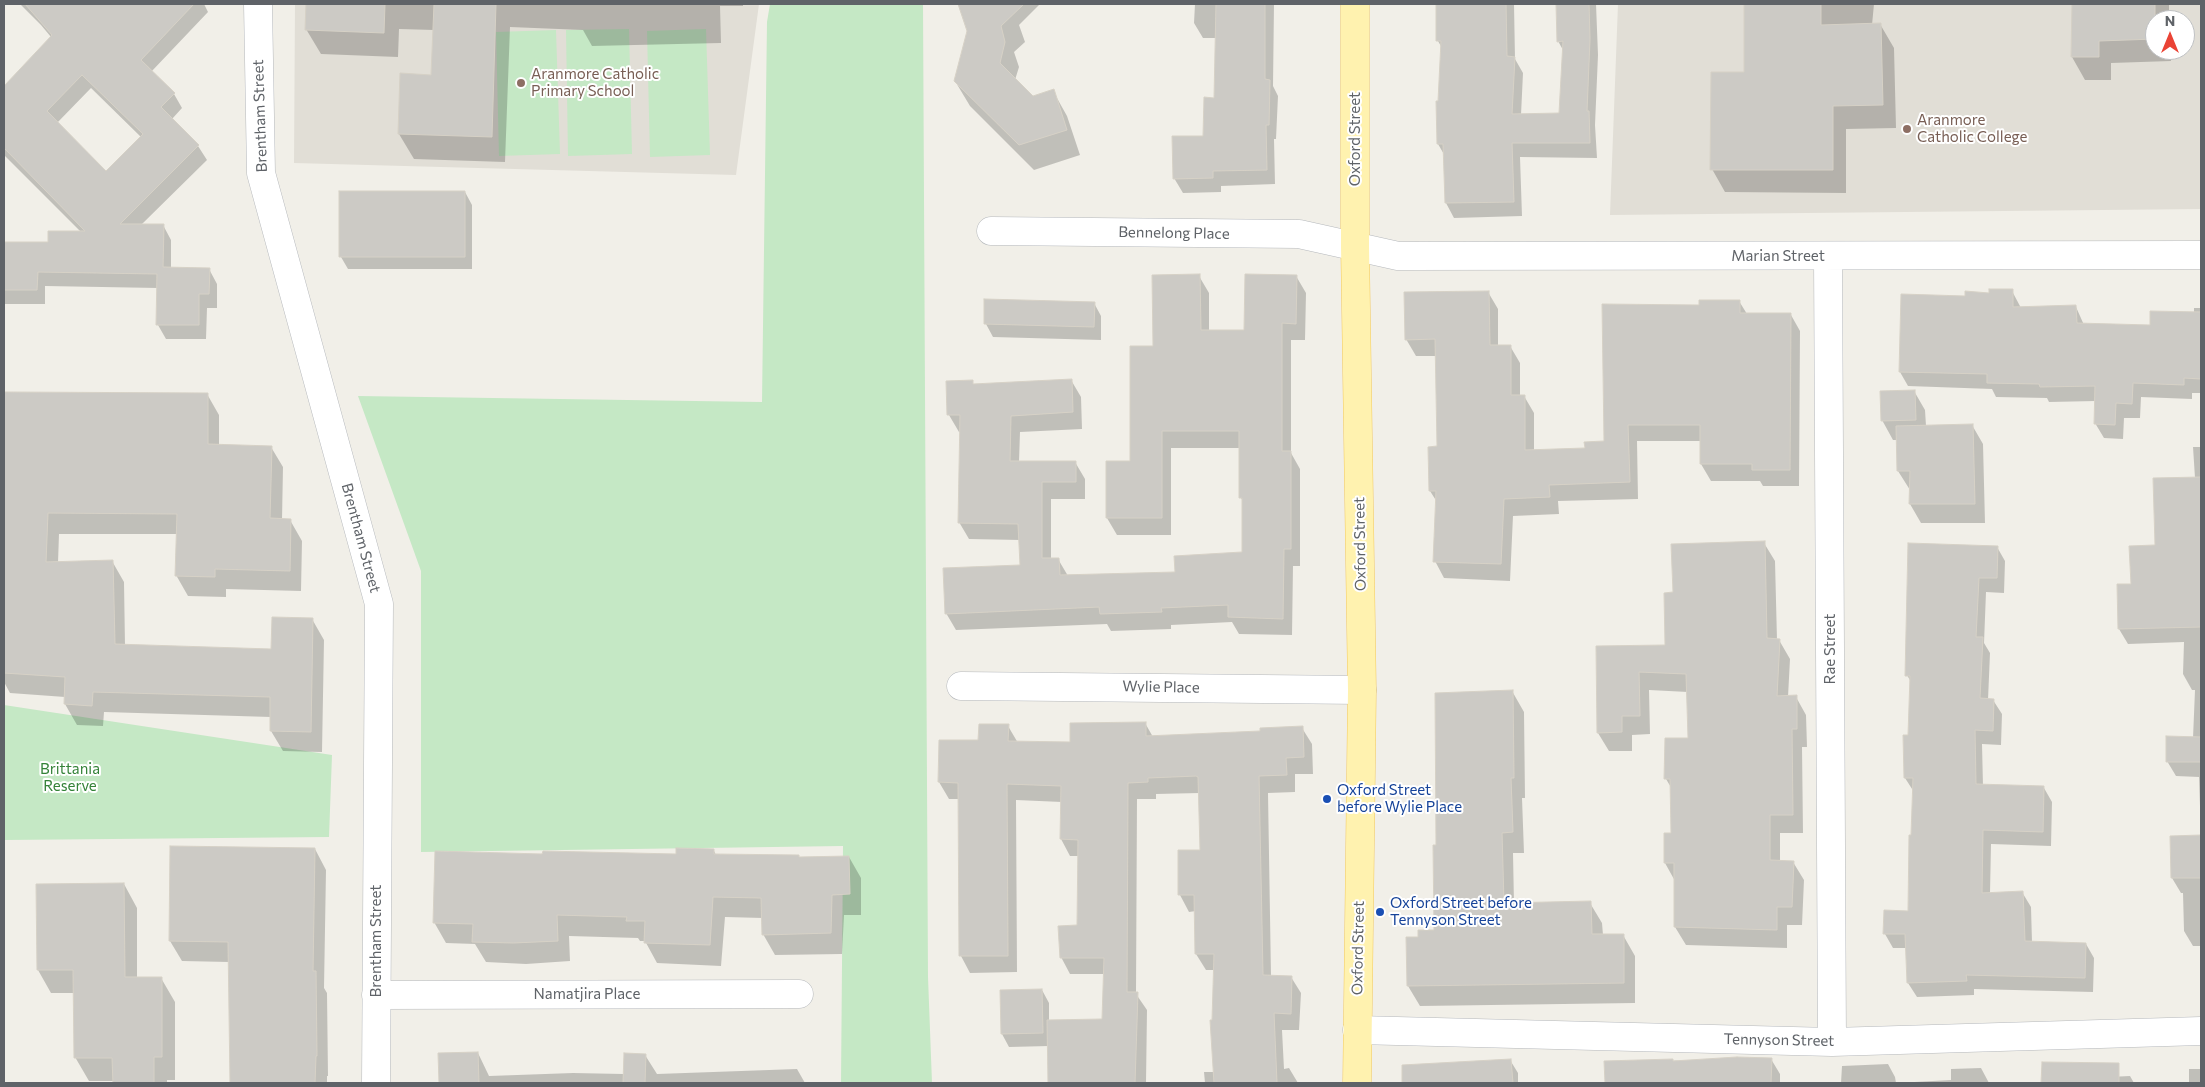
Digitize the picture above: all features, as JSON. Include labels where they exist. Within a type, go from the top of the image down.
[{"type":"main road","name":"Oxford Street","points":[[1356,4],[1355,246],[1362,690],[1357,1083]]},
{"type":"street","name":"Brentham Street","points":[[258,4],[260,173],[379,604],[376,1083]]},
{"type":"street","name":"Bennelong Place","points":[[992,231],[1299,234],[1355,246]]},
{"type":"street","name":"Marian Street","points":[[1355,246],[1398,256],[2201,255]]},
{"type":"street","name":"Rae Street","points":[[1828,256],[1832,1042]]},
{"type":"street","name":"Wylie Place","points":[[961,686],[1362,690]]},
{"type":"street","name":"Namatjira Place","points":[[376,995],[799,994]]},
{"type":"street","name":"Tennyson Street","points":[[1357,1030],[1832,1042],[2201,1030]]},
{"type":"shaded area","name":"Aranmore Catholic Primary School","points":[[295,4],[759,4],[736,175],[294,163]]},
{"type":"shaded area","name":"Aranmore Catholic College","points":[[1618,4],[2201,4],[2201,209],[1610,215]]},
{"type":"green space","points":[[770,4],[923,4],[928,977],[932,1083],[841,1083],[843,846],[421,852],[421,571],[358,396],[762,402],[767,22]]},
{"type":"green space","points":[[629,29],[632,154],[568,156],[566,30]]},
{"type":"green space","points":[[706,29],[710,155],[650,157],[647,31]]},
{"type":"green space","points":[[556,30],[560,154],[499,156],[496,32]]},
{"type":"green space","name":"Brittania Reserve","points":[[4,705],[332,755],[329,837],[4,840]]},
{"type":"building","points":[[25,4],[194,4],[141,60],[175,93],[161,107],[199,145],[120,224],[164,224],[163,267],[210,268],[209,294],[199,294],[199,325],[156,325],[157,274],[38,272],[37,290],[4,290],[4,242],[48,242],[48,231],[85,231],[4,148],[4,86],[52,35]],"holes":[[[82,75],[143,134],[106,171],[47,111]]]},
{"type":"building","points":[[306,4],[385,4],[384,33],[305,30]]},
{"type":"building","points":[[434,4],[496,4],[492,137],[398,134],[400,73],[431,75]]},
{"type":"building","points":[[958,4],[1024,4],[1001,26],[1005,42],[1000,63],[1033,96],[1054,89],[1067,130],[1019,145],[954,81],[967,31]]},
{"type":"building","points":[[1216,4],[1265,4],[1265,79],[1270,80],[1269,125],[1266,125],[1267,170],[1213,171],[1213,178],[1173,179],[1172,136],[1203,136],[1204,97],[1214,98]]},
{"type":"building","points":[[1436,4],[1506,4],[1507,56],[1515,57],[1512,114],[1559,113],[1563,41],[1557,42],[1556,4],[1589,4],[1590,39],[1587,111],[1589,111],[1590,143],[1512,143],[1514,202],[1445,203],[1443,144],[1437,144],[1436,101],[1438,101],[1441,41],[1436,41]]},
{"type":"building","points":[[1744,4],[1821,4],[1821,25],[1881,23],[1883,105],[1833,106],[1833,170],[1710,170],[1711,72],[1744,72]]},
{"type":"building","points":[[2072,4],[2155,4],[2155,10],[2145,10],[2145,39],[2099,41],[2099,57],[2071,57]]},
{"type":"building","points":[[339,191],[465,191],[465,257],[339,257]]},
{"type":"building","points":[[1200,274],[1201,330],[1244,330],[1245,274],[1297,275],[1296,324],[1282,323],[1282,451],[1291,451],[1291,549],[1284,549],[1283,619],[1228,617],[1228,605],[1161,608],[1162,612],[1100,614],[1099,607],[945,614],[943,568],[1020,565],[1018,524],[958,523],[960,415],[947,415],[946,381],[973,380],[973,384],[1072,379],[1073,412],[1011,416],[1010,461],[1076,461],[1076,482],[1042,482],[1042,558],[1059,558],[1060,575],[1175,572],[1174,556],[1242,552],[1242,498],[1239,498],[1239,431],[1162,431],[1162,518],[1106,518],[1106,461],[1130,461],[1130,346],[1153,346],[1152,275]]},
{"type":"building","points":[[1989,289],[2013,289],[2013,307],[2076,305],[2077,323],[2150,325],[2150,311],[2201,312],[2201,379],[2184,378],[2184,385],[2133,383],[2132,404],[2116,403],[2115,425],[2094,424],[2095,386],[2040,387],[2039,384],[1987,383],[1987,374],[1899,372],[1901,294],[1965,296],[1965,291],[1989,293]]},
{"type":"building","points":[[1489,291],[1490,345],[1511,345],[1511,395],[1525,395],[1525,450],[1585,448],[1584,442],[1604,441],[1602,304],[1699,305],[1699,300],[1740,300],[1740,313],[1791,313],[1790,470],[1752,470],[1752,464],[1700,464],[1700,425],[1628,425],[1630,482],[1549,485],[1550,497],[1504,499],[1501,564],[1433,562],[1436,491],[1429,491],[1428,447],[1437,446],[1435,339],[1405,340],[1404,292]]},
{"type":"building","points":[[984,299],[1095,302],[1094,327],[984,324]]},
{"type":"building","points":[[1915,390],[1916,420],[1881,421],[1880,391]]},
{"type":"building","points":[[4,392],[208,393],[208,444],[272,446],[270,518],[291,519],[290,571],[215,569],[215,577],[175,576],[177,514],[48,513],[46,562],[113,560],[115,644],[271,649],[272,617],[313,618],[311,732],[270,731],[270,697],[93,692],[92,706],[64,704],[65,677],[4,673]]},
{"type":"building","points":[[1973,424],[1975,504],[1909,504],[1910,471],[1897,471],[1896,426]]},
{"type":"building","points":[[2201,477],[2201,627],[2118,629],[2117,584],[2131,584],[2129,546],[2155,545],[2153,478]]},
{"type":"building","points":[[1765,541],[1767,638],[1780,639],[1777,696],[1797,695],[1797,729],[1792,729],[1793,815],[1770,815],[1770,860],[1794,861],[1792,907],[1777,907],[1777,930],[1674,927],[1674,863],[1664,863],[1664,833],[1671,833],[1670,779],[1664,779],[1665,738],[1688,738],[1686,674],[1639,672],[1640,716],[1622,716],[1622,732],[1597,733],[1596,646],[1665,645],[1664,593],[1673,592],[1671,544]]},
{"type":"building","points":[[1908,543],[1998,546],[1997,578],[1979,578],[1976,637],[1983,637],[1980,698],[1994,699],[1993,731],[1975,730],[1976,784],[2044,786],[2043,832],[1983,830],[1982,893],[2023,891],[2025,941],[2086,943],[2085,978],[1966,975],[1967,981],[1907,983],[1905,934],[1883,934],[1884,910],[1908,911],[1909,835],[1911,835],[1913,778],[1904,778],[1903,735],[1908,735],[1910,676],[1905,676]]},
{"type":"building","points":[[1513,690],[1514,778],[1511,778],[1513,832],[1502,833],[1504,903],[1591,901],[1592,934],[1624,934],[1624,983],[1407,986],[1406,937],[1418,937],[1418,930],[1434,930],[1433,845],[1436,845],[1435,693]]},
{"type":"building","points":[[1146,722],[1146,736],[1260,731],[1260,728],[1303,726],[1304,757],[1286,758],[1287,775],[1259,776],[1263,975],[1292,976],[1291,1014],[1274,1013],[1277,1083],[1214,1083],[1210,1020],[1212,1020],[1214,954],[1195,954],[1194,895],[1178,895],[1178,850],[1200,850],[1198,777],[1196,776],[1148,778],[1148,782],[1128,783],[1127,992],[1138,992],[1135,1083],[1048,1083],[1047,1020],[1102,1019],[1104,958],[1060,958],[1058,926],[1077,925],[1078,840],[1060,839],[1061,786],[1007,784],[1008,956],[959,956],[958,783],[938,782],[939,740],[978,740],[979,724],[1009,724],[1008,741],[1070,742],[1070,723]]},
{"type":"building","points":[[2166,736],[2201,737],[2201,762],[2166,762]]},
{"type":"building","points":[[2201,835],[2201,878],[2171,878],[2170,836]]},
{"type":"building","points":[[170,846],[315,848],[313,971],[316,971],[317,1056],[315,1083],[230,1083],[228,942],[169,941]]},
{"type":"building","points":[[676,848],[714,849],[714,854],[799,855],[799,857],[849,856],[850,894],[832,895],[831,933],[762,935],[761,898],[713,897],[710,945],[644,943],[645,921],[626,921],[627,917],[557,915],[558,941],[513,943],[472,942],[473,924],[433,923],[435,851],[542,854],[543,851],[676,854]]},
{"type":"building","points":[[124,883],[125,977],[162,977],[162,1057],[154,1057],[154,1083],[113,1083],[112,1058],[74,1058],[73,970],[37,970],[36,884]]},
{"type":"building","points":[[1042,989],[1043,1033],[1001,1034],[1000,990]]},
{"type":"building","points":[[478,1052],[479,1083],[439,1083],[438,1053]]},
{"type":"building","points":[[624,1053],[646,1054],[645,1083],[623,1083]]},
{"type":"building","points":[[1737,1057],[1772,1058],[1771,1083],[1605,1083],[1604,1061],[1673,1059],[1673,1061]]},
{"type":"building","points":[[1511,1059],[1513,1083],[1402,1083],[1402,1065]]},
{"type":"building","points":[[2042,1062],[2119,1063],[2119,1083],[2041,1083]]},
{"type":"place","name":"Aranmore Catholic Primary School","points":[[521,83]]},
{"type":"place","name":"Aranmore Catholic College","points":[[1907,129]]},
{"type":"place","name":"Oxford Street before Wylie Place","points":[[1327,799]]},
{"type":"place","name":"Oxford Street before Tennyson Street","points":[[1380,912]]}]
